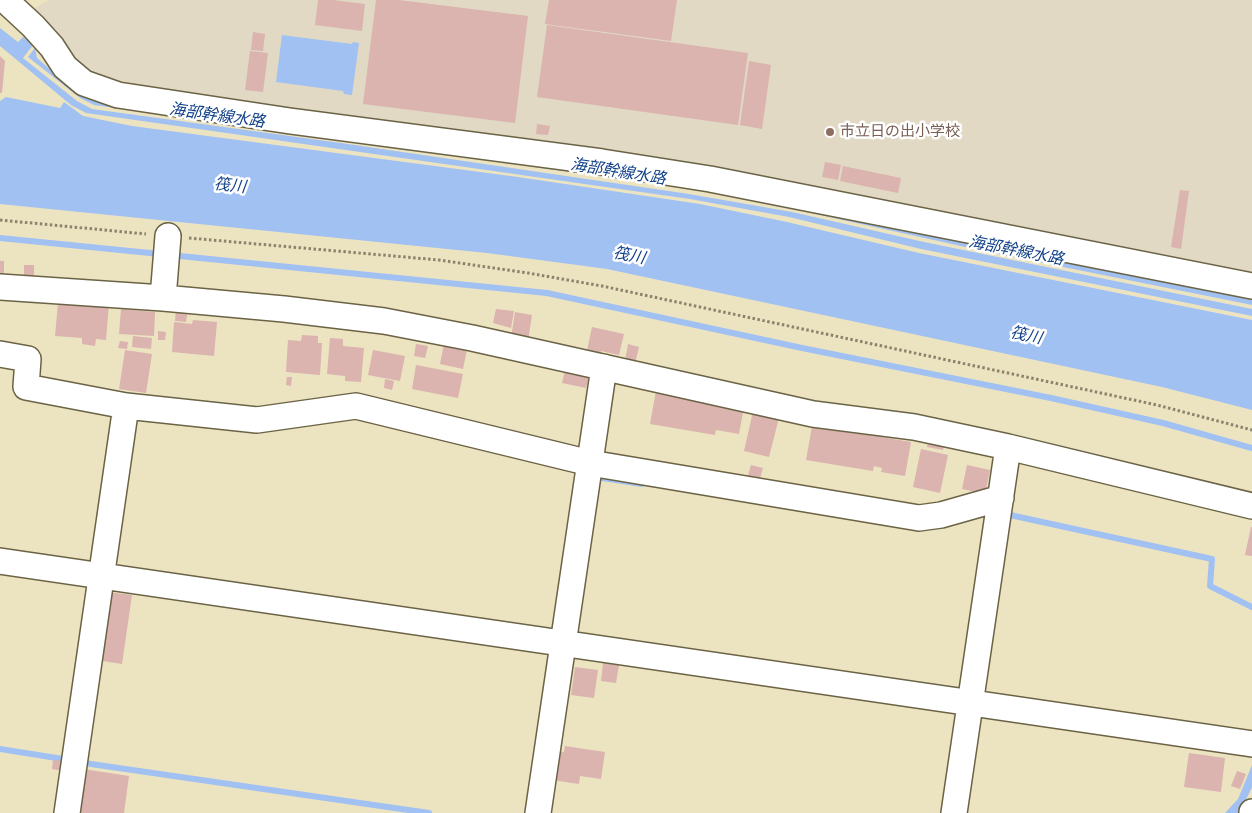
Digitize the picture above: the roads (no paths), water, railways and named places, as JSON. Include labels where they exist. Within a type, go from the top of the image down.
[{"type":"street","points":[[5,0],[46,40],[65,67],[84,83],[118,95],[290,121],[602,162],[710,179],[1252,286]]},
{"type":"street","points":[[163,298],[166,249]]},
{"type":"street","points":[[0,287],[163,298],[284,309],[384,321],[472,338],[813,414],[914,427],[1008,447],[1252,506]]},
{"type":"street","points":[[0,354],[28,359],[26,387],[126,406],[257,420],[356,406],[590,463],[920,518],[941,515],[1001,498]]},
{"type":"street","points":[[538,813],[604,367]]},
{"type":"street","points":[[68,813],[126,406]]},
{"type":"street","points":[[954,813],[1008,447]]},
{"type":"street","points":[[0,561],[1252,744]]},
{"type":"water","points":[[0,28],[18,42],[23,37],[33,45],[23,58],[77,101],[92,109],[689,194],[792,212],[924,242],[1252,309],[1252,316],[921,249],[789,217],[690,199],[86,113],[71,105],[0,46]]},
{"type":"water","points":[[282,35],[352,44],[353,42],[359,43],[352,95],[344,94],[343,91],[276,82]]},
{"type":"water","name":"海部幹線水路","points":[[35,48],[37,58],[59,77],[697,185],[1252,298],[1252,305],[691,189],[94,105],[80,98],[28,57]]},
{"type":"water","name":"筏川","points":[[6,97],[60,108],[64,102],[83,116],[132,126],[518,177],[700,204],[919,253],[1252,320],[1252,410],[1162,387],[607,269],[487,253],[0,204],[0,101]]},
{"type":"water","points":[[1252,765],[1252,787],[1242,808],[1243,813],[1225,813],[1238,799]]},
{"type":"waterway","points":[[0,238],[160,254]]},
{"type":"waterway","points":[[170,255],[547,293],[802,348],[1051,398],[1163,423],[1252,448]]},
{"type":"waterway","points":[[596,477],[642,484]]},
{"type":"waterway","points":[[1010,515],[1212,559],[1210,586],[1252,607]]},
{"type":"waterway","points":[[0,749],[63,759]]},
{"type":"waterway","points":[[84,763],[429,813]]},
{"type":"place","name":"市立日の出小学校","points":[[830,132]]}]
